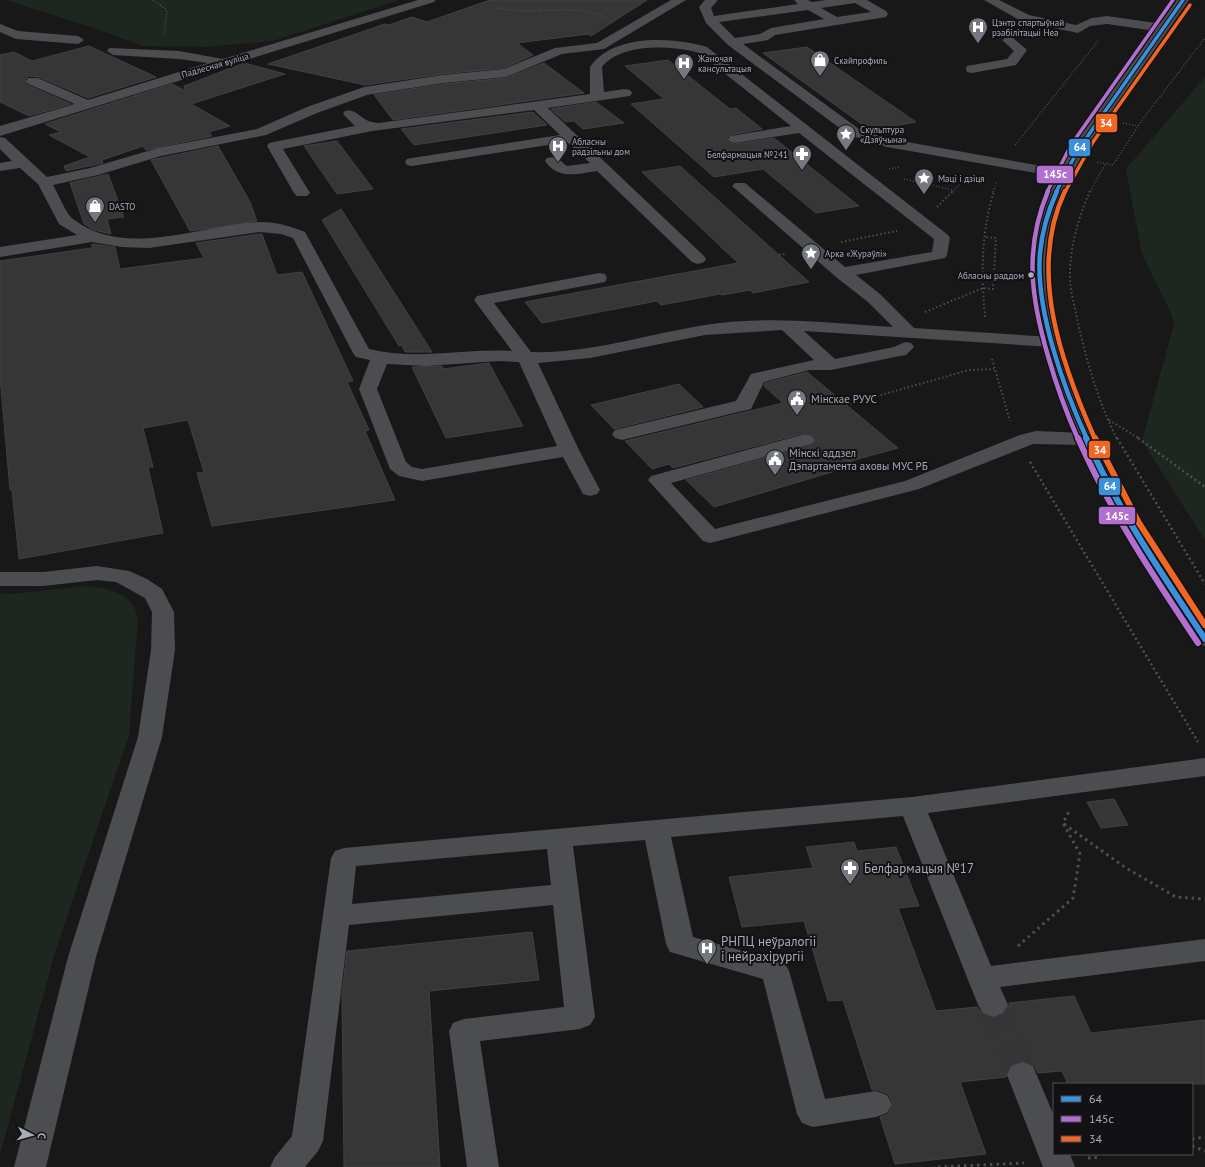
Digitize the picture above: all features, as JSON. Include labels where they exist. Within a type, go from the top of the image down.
[{"type":"main road","points":[[1182,0],[1078,150],[1056,188],[1044,229],[1039,260],[1041,287],[1051,342],[1069,403],[1084,439],[1136,534],[1205,639]]},
{"type":"street","name":"Падлесная вуліца","points":[[0,132],[2,130],[430,0]]},
{"type":"street","points":[[44,182],[93,172],[158,152],[261,132],[364,90],[443,79],[506,73],[559,51],[600,46],[625,30],[680,0]]},
{"type":"street","points":[[712,0],[705,7],[710,20],[732,42],[854,132],[887,143],[1005,162],[1064,174]]},
{"type":"street","points":[[755,0],[798,26]]},
{"type":"street","points":[[710,20],[773,11],[805,3],[851,0]]},
{"type":"street","points":[[732,42],[764,37],[771,32],[798,26],[882,14],[859,0]]},
{"type":"street","points":[[990,0],[1025,18],[1078,29],[1089,21],[1114,21],[1163,28]]},
{"type":"street","points":[[805,3],[835,21]]},
{"type":"street","points":[[745,15],[771,32]]},
{"type":"street","points":[[0,28],[16,35],[78,40]]},
{"type":"street","points":[[674,33],[690,45],[703,50],[732,72],[942,238],[939,255],[842,273]]},
{"type":"street","points":[[972,69],[1011,62],[1021,50],[1008,40]]},
{"type":"street","points":[[597,97],[596,67],[604,57],[623,50],[649,44],[690,45]]},
{"type":"street","points":[[113,51],[179,55],[225,62]]},
{"type":"street","points":[[710,75],[732,72]]},
{"type":"street","points":[[33,81],[87,104]]},
{"type":"street","points":[[302,193],[274,146],[368,128],[625,93]]},
{"type":"street","points":[[538,105],[698,258]]},
{"type":"street","points":[[350,114],[360,126],[368,128]]},
{"type":"street","points":[[735,139],[803,128]]},
{"type":"street","points":[[412,162],[571,137]]},
{"type":"street","points":[[0,141],[44,182],[64,222],[92,236],[122,242],[149,243],[260,227],[282,229],[299,234],[362,353],[380,359],[436,361],[493,356],[550,358],[706,330],[744,326],[786,325],[905,334],[1051,342]]},
{"type":"street","points":[[552,161],[561,169],[566,171],[601,166]]},
{"type":"street","points":[[0,167],[23,163]]},
{"type":"street","points":[[740,186],[812,248],[874,298],[905,334]]},
{"type":"street","points":[[0,252],[92,236]]},
{"type":"street","points":[[590,490],[569,450],[526,357],[482,300],[599,278]]},
{"type":"street","points":[[786,325],[831,365]]},
{"type":"street","points":[[622,434],[744,405],[757,378],[809,365],[831,365],[900,351],[905,334]]},
{"type":"street","points":[[380,359],[368,389],[397,465],[406,472],[422,475],[569,450]]},
{"type":"street","points":[[805,440],[658,480],[710,538],[912,485],[1027,439],[1036,437],[1084,439]]},
{"type":"street","points":[[0,579],[43,579],[97,573],[120,576],[139,584],[154,594],[163,612],[163,650],[150,737],[82,957],[30,1167]]},
{"type":"street","points":[[286,1167],[306,1141],[344,858],[912,806],[1205,767]]},
{"type":"street","points":[[912,806],[993,1005]]},
{"type":"street","points":[[656,829],[680,944],[775,971],[813,1114],[876,1104]]},
{"type":"street","points":[[483,1167],[464,1031],[580,1017],[559,838]]},
{"type":"street","points":[[336,916],[565,894]]},
{"type":"street","points":[[982,978],[1205,950]]},
{"type":"street","points":[[1022,1075],[1053,1152]]},
{"type":"path","points":[[153,0],[167,10],[163,37],[179,55]]},
{"type":"path","points":[[496,8],[525,11],[571,8],[598,12],[625,30]]},
{"type":"path","points":[[1013,148],[1114,21]]},
{"type":"path","points":[[1113,165],[1142,120],[1205,38]]},
{"type":"path","points":[[1106,164],[1092,185],[1084,204],[1072,248],[1070,266],[1072,300],[1085,352],[1108,419],[1131,465],[1205,584]]},
{"type":"path","points":[[779,255],[917,227],[968,176]]},
{"type":"path","points":[[902,178],[954,190]]},
{"type":"path","points":[[905,334],[983,288],[993,289],[996,238],[984,237]]},
{"type":"path","points":[[846,405],[969,370],[994,369]]},
{"type":"path","points":[[1108,419],[1142,441],[1205,487]]},
{"type":"path","points":[[1063,823],[1074,800],[1104,780]]},
{"type":"path","points":[[1063,823],[1126,868],[1176,897],[1205,900]]},
{"type":"path","points":[[1016,948],[1072,898],[1080,854],[1063,823]]},
{"type":"path","points":[[1193,1139],[1205,1137]]},
{"type":"path","points":[[1193,1146],[1205,1151]]},
{"type":"path","points":[[938,1167],[1058,1164],[1100,1157]]},
{"type":"shaded area","points":[[6,0],[399,0],[273,41],[204,47],[142,46],[100,30]]},
{"type":"shaded area","points":[[1205,77],[1205,540],[1142,441],[1174,324],[1171,313],[1142,254],[1126,169]]},
{"type":"shaded area","points":[[86,586],[103,588],[120,594],[132,604],[136,611],[138,620],[129,735],[55,952],[0,1155],[0,593],[11,594]]},
{"type":"building","points":[[490,0],[647,0],[591,36],[588,34],[517,43],[533,55],[504,68],[443,74],[365,85],[268,64],[385,24],[389,25],[412,17],[427,22]]},
{"type":"building","points":[[89,46],[156,77],[88,98],[39,77],[28,76],[25,80],[27,85],[71,104],[29,116],[0,102],[0,55],[14,52],[32,61]]},
{"type":"building","points":[[807,47],[916,122],[870,130],[763,53]]},
{"type":"building","points":[[668,60],[730,109],[736,108],[762,129],[730,135],[727,138],[729,143],[735,144],[774,138],[859,206],[816,213],[763,169],[714,177],[631,104],[664,99],[625,66]]},
{"type":"building","points":[[244,63],[285,74],[191,104],[230,126],[209,132],[212,136],[146,150],[143,146],[102,160],[103,163],[66,171],[64,166],[90,157],[49,135],[61,132],[45,124],[172,84],[186,91],[184,86]]},
{"type":"building","points":[[544,63],[584,93],[393,120],[374,95],[443,84],[506,78]]},
{"type":"building","points":[[596,102],[624,123],[583,129],[574,121],[565,122],[551,109]]},
{"type":"building","points":[[533,112],[547,125],[414,145],[401,129]]},
{"type":"building","points":[[337,141],[373,189],[337,194],[304,146]]},
{"type":"building","points":[[218,146],[250,202],[257,221],[190,231],[151,160]]},
{"type":"building","points":[[680,166],[809,282],[753,293],[750,290],[661,305],[657,301],[542,323],[525,302],[738,263],[642,172]]},
{"type":"building","points":[[108,174],[124,217],[107,219],[111,234],[94,230],[84,224],[70,183]]},
{"type":"building","points":[[341,209],[432,352],[405,352],[402,345],[399,346],[322,220]]},
{"type":"building","points":[[262,234],[277,275],[302,272],[353,381],[347,382],[369,430],[365,431],[395,500],[212,526],[197,473],[204,472],[188,420],[143,428],[153,467],[148,467],[163,533],[19,559],[12,490],[10,490],[0,377],[0,261],[92,248],[92,244],[115,247],[120,269],[204,258],[196,243]]},
{"type":"building","points":[[489,363],[523,426],[446,438],[412,367],[442,366],[443,369]]},
{"type":"building","name":"Мінскае РУУС","points":[[807,372],[898,448],[851,461],[856,465],[714,507],[686,480],[812,445],[816,439],[812,435],[805,433],[673,468],[669,464],[652,469],[625,441],[783,403],[764,386],[765,383]]},
{"type":"building","points":[[679,384],[703,407],[614,429],[591,405]]},
{"type":"building","points":[[1114,799],[1128,825],[1101,828],[1087,802]]},
{"type":"building","points":[[854,842],[857,851],[896,847],[919,906],[898,908],[936,1011],[977,1007],[982,1014],[994,1018],[1004,1014],[1009,1006],[1009,1003],[1074,996],[1091,1033],[1205,1020],[1205,1084],[1068,1083],[1062,1071],[1038,1073],[1034,1065],[1021,1061],[1010,1065],[1006,1077],[960,1082],[986,1154],[895,1164],[880,1117],[888,1114],[893,1103],[888,1094],[877,1090],[872,1090],[843,1000],[828,1001],[804,921],[742,927],[729,877],[813,868],[806,847]]},
{"type":"building","points":[[532,932],[539,980],[429,991],[440,1167],[344,1167],[342,994],[347,951]]},
{"type":"tunnel","points":[[993,1005],[1022,1075]]},
{"type":"transit line","name":"145с","points":[[1173,0],[1071,145],[1057,170],[1037,224],[1032,252],[1031,275],[1038,320],[1056,383],[1071,423],[1088,461],[1129,536],[1174,608],[1198,643]]},
{"type":"transit line","name":"64","points":[[1183,0],[1078,150],[1058,187],[1048,213],[1042,240],[1040,254],[1040,276],[1052,340],[1064,381],[1078,420],[1096,459],[1136,533],[1158,569],[1205,639]]},
{"type":"transit line","name":"34","points":[[1190,5],[1077,167],[1058,208],[1053,224],[1048,257],[1048,273],[1052,306],[1059,339],[1071,378],[1101,452],[1119,488],[1160,558],[1205,625]]},
{"type":"place","name":"Цэнтр спартыўнай рэабілітацыі Неа","points":[[978,44]]},
{"type":"place","name":"Скайпрофиль","points":[[820,77]]},
{"type":"place","name":"Жаночая кансультацыя","points":[[684,80]]},
{"type":"place","name":"Скульптура «Дзяўчына»","points":[[846,151]]},
{"type":"place","name":"Абласны радзільны дом","points":[[558,163]]},
{"type":"place","name":"Белфармацыя №241","points":[[802,171]]},
{"type":"place","name":"Маці і дзіця","points":[[924,195]]},
{"type":"place","name":"DASTO","points":[[95,223]]},
{"type":"place","name":"Арка «Жураўлі»","points":[[811,270]]},
{"type":"place","name":"Абласны раддом","points":[[1031,275]]},
{"type":"place","name":"Мінскае РУУС","points":[[797,416]]},
{"type":"place","name":"Мінскі аддзел Дэпартамента аховы МУС РБ","points":[[775,476]]},
{"type":"place","name":"Белфармацыя №17","points":[[850,885]]},
{"type":"place","name":"РНПЦ неўралогіі і нейрахірургіі","points":[[707,965]]}]
